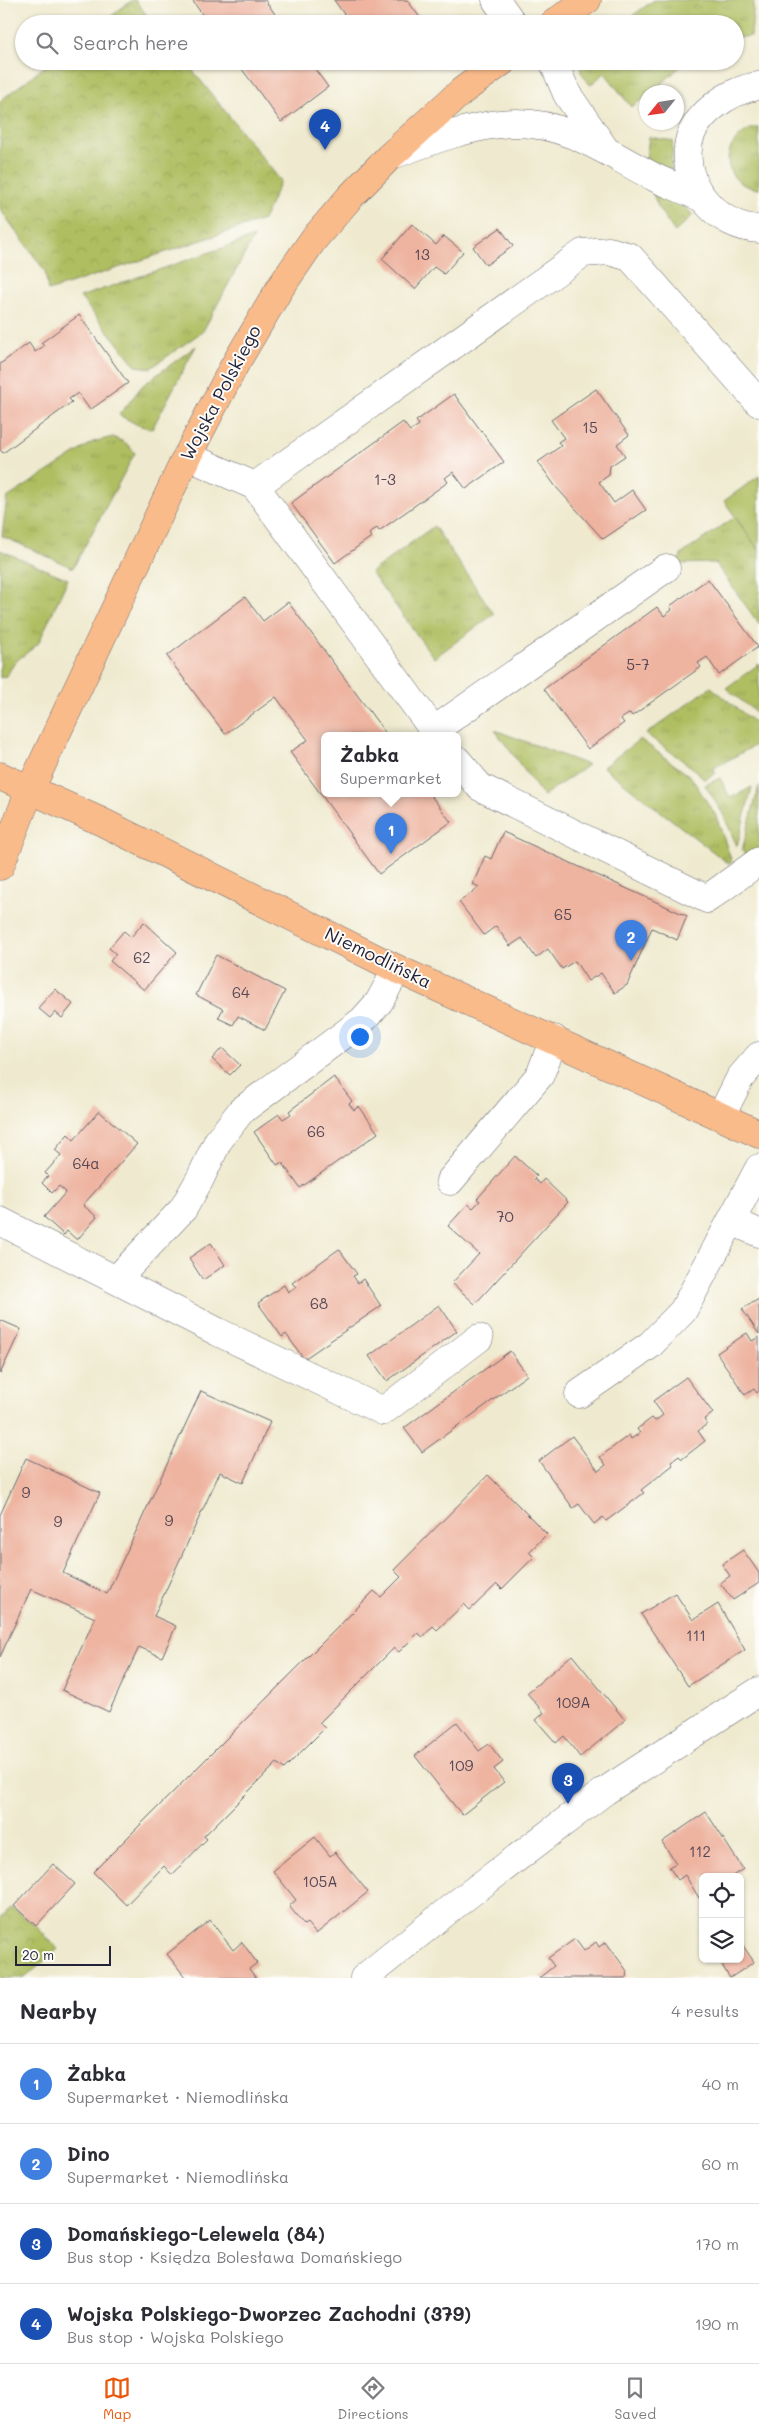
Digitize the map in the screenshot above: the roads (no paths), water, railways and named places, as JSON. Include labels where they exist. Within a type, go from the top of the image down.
[{"type":"main road","name":"Wojska Polskiego","points":[[0,866],[30,790],[187,456],[234,366],[280,288],[313,240],[350,197],[390,156],[462,91],[491,70]]},
{"type":"main road","name":"Niemodlińska","points":[[0,776],[102,822],[397,968],[759,1134]]},
{"type":"street","points":[[496,0],[507,15]]},
{"type":"street","points":[[557,70],[567,94],[604,148]]},
{"type":"street","points":[[702,198],[688,165],[688,147],[693,132],[703,117],[724,98],[742,89],[759,86]]},
{"type":"street","points":[[390,156],[459,133],[485,127],[515,123],[556,129],[578,136],[604,148],[656,178],[702,198],[721,217],[748,228],[759,229]]},
{"type":"street","points":[[255,486],[583,253],[609,250],[630,257],[759,403]]},
{"type":"street","points":[[187,456],[255,486],[434,732]]},
{"type":"street","points":[[436,732],[666,568]]},
{"type":"street","points":[[461,765],[480,787],[707,899],[759,861]]},
{"type":"street","points":[[116,1280],[183,1209],[218,1141],[241,1111],[362,1021],[379,1002],[397,968]]},
{"type":"street","points":[[450,1181],[540,1075],[554,1039]]},
{"type":"street","points":[[721,1116],[740,1078],[759,1056]]},
{"type":"street","points":[[579,1394],[650,1345],[683,1311],[759,1168]]},
{"type":"street","points":[[0,1221],[383,1411],[479,1338]]},
{"type":"street","points":[[731,1221],[759,1232]]},
{"type":"street","points":[[364,1978],[451,1908],[605,1790],[759,1691]]},
{"type":"place","name":"Wojska Polskiego-Dworzec Zachodni (379)","points":[[325,150]]},
{"type":"place","name":"Żabka","points":[[391,854]]},
{"type":"place","name":"Dino","points":[[631,961]]},
{"type":"place","name":"Domańskiego-Lelewela (84)","points":[[568,1804]]}]
